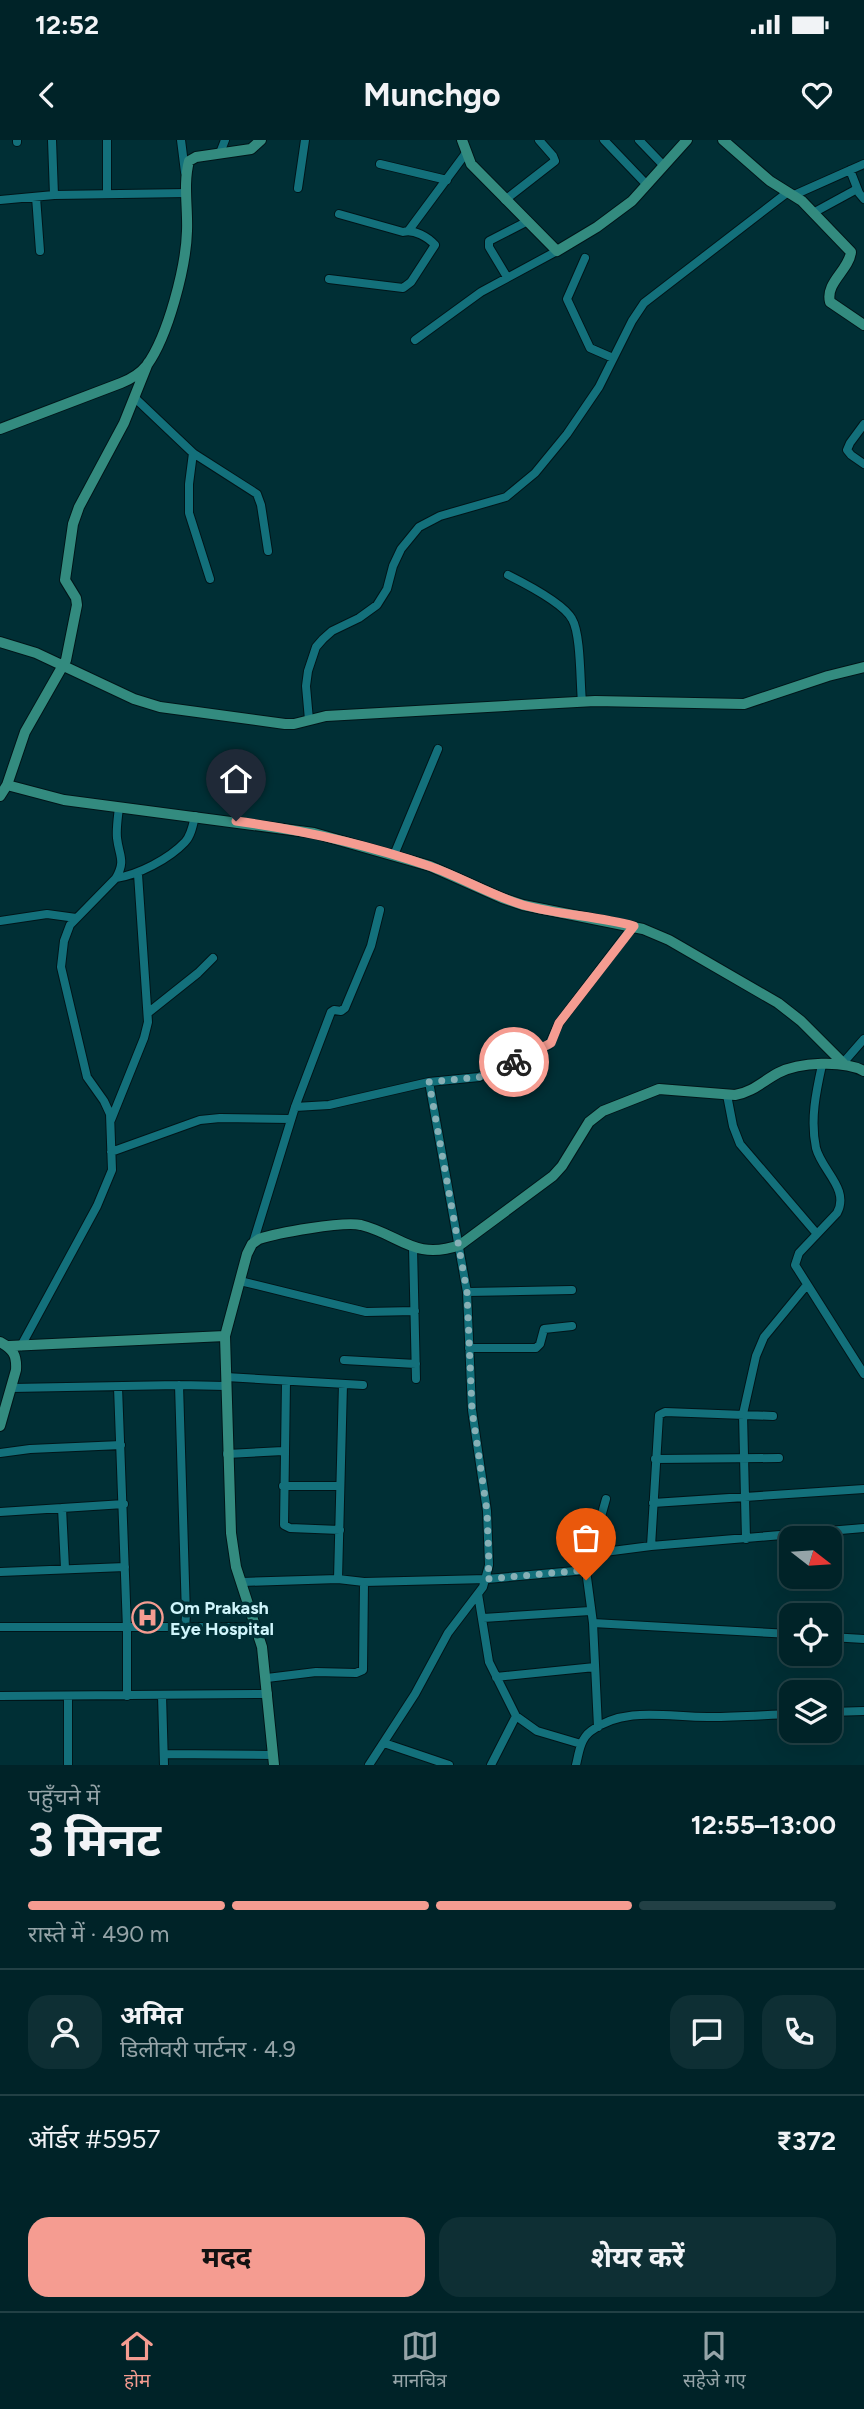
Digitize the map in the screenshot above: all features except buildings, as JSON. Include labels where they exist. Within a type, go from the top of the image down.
[{"type":"street","points":[[52,140],[54,195]]},
{"type":"street","points":[[107,140],[107,194]]},
{"type":"street","points":[[181,140],[187,233],[180,277],[165,326],[135,398],[76,514],[65,580],[76,598],[77,605],[64,666],[25,732],[2,792],[299,830],[430,866],[523,905],[634,926],[669,940],[778,1003],[801,1021],[843,1063],[864,1071]]},
{"type":"street","points":[[220,153],[225,140]]},
{"type":"street","points":[[186,187],[191,159],[251,149],[261,140]]},
{"type":"street","points":[[299,188],[305,140]]},
{"type":"street","points":[[462,140],[471,164],[557,251]]},
{"type":"street","points":[[505,200],[555,161],[539,140]]},
{"type":"street","points":[[604,140],[647,185]]},
{"type":"street","points":[[639,140],[664,166]]},
{"type":"street","points":[[723,140],[770,181],[791,194],[813,213],[851,252],[850,259],[828,297],[830,302],[864,325]]},
{"type":"street","points":[[415,340],[461,305],[557,251],[617,213],[647,185],[684,141]]},
{"type":"street","points":[[339,214],[403,232],[409,230],[466,153]]},
{"type":"street","points":[[380,164],[447,180]]},
{"type":"street","points":[[309,720],[306,686],[316,647],[332,631],[359,618],[377,605],[387,589],[401,549],[419,527],[440,516],[506,497],[535,473],[576,422],[645,303],[791,194],[864,164]]},
{"type":"street","points":[[850,170],[864,200]]},
{"type":"street","points":[[0,200],[186,187]]},
{"type":"street","points":[[813,213],[857,189]]},
{"type":"street","points":[[36,197],[40,251]]},
{"type":"street","points":[[507,277],[489,247],[489,241],[528,221]]},
{"type":"street","points":[[329,279],[398,288],[407,286],[435,245],[428,238],[409,230]]},
{"type":"street","points":[[585,258],[570,290],[567,305],[590,348],[613,358]]},
{"type":"street","points":[[0,428],[121,383],[139,373],[148,363]]},
{"type":"street","points":[[135,398],[193,453],[257,494],[268,551]]},
{"type":"street","points":[[864,424],[849,443],[847,450],[864,464]]},
{"type":"street","points":[[193,453],[189,484],[190,513],[210,579]]},
{"type":"street","points":[[508,575],[533,588],[573,620],[582,702]]},
{"type":"street","points":[[0,642],[36,653],[134,699],[160,707],[285,724],[326,716],[582,702],[744,704],[864,667]]},
{"type":"street","points":[[394,855],[438,749]]},
{"type":"street","points":[[111,1119],[104,1101],[87,1077],[61,967],[64,941],[70,925],[116,878],[122,864],[117,831],[119,807]]},
{"type":"street","points":[[116,878],[138,874],[184,843],[190,834],[195,816]]},
{"type":"street","points":[[21,1346],[97,1206],[111,1170],[111,1119],[144,1038],[149,1013],[138,874]]},
{"type":"street","points":[[164,1754],[273,1760],[262,1647],[236,1567],[232,1542],[225,1336],[247,1254],[253,1244],[295,1107],[331,1012],[345,1008],[369,952],[380,910]]},
{"type":"street","points":[[0,921],[47,914],[76,918]]},
{"type":"street","points":[[295,1107],[339,1103],[429,1082],[480,1077],[549,1045],[559,1023],[634,926]]},
{"type":"street","points":[[149,1013],[213,958]]},
{"type":"street","points":[[253,1244],[266,1237],[349,1224],[367,1227],[413,1247],[436,1251],[460,1245],[553,1176],[589,1122],[603,1111],[659,1089],[746,1094],[774,1075],[790,1068],[843,1063],[864,1039]]},
{"type":"street","points":[[822,1065],[814,1105],[814,1133],[819,1157],[842,1198],[836,1213],[796,1259],[795,1265],[864,1374]]},
{"type":"street","points":[[369,1765],[415,1694],[449,1633],[487,1579],[489,1565],[487,1511],[472,1410],[467,1292],[460,1245],[450,1210],[429,1082]]},
{"type":"street","points":[[727,1095],[733,1126],[740,1144],[817,1234]]},
{"type":"street","points":[[111,1152],[201,1120],[291,1119]]},
{"type":"street","points":[[413,1247],[416,1379]]},
{"type":"street","points":[[240,1282],[366,1312],[415,1311]]},
{"type":"street","points":[[746,1539],[743,1414],[760,1345],[769,1330],[806,1286]]},
{"type":"street","points":[[467,1292],[572,1290]]},
{"type":"street","points":[[469,1348],[536,1348],[539,1347],[544,1329],[572,1326]]},
{"type":"street","points":[[4,1344],[21,1346],[225,1336]]},
{"type":"street","points":[[0,1426],[16,1361],[15,1353],[4,1344]]},
{"type":"street","points":[[344,1360],[416,1364]]},
{"type":"street","points":[[286,1381],[284,1525],[290,1528],[340,1530]]},
{"type":"street","points":[[11,1388],[286,1381],[363,1385]]},
{"type":"street","points":[[338,1579],[343,1384]]},
{"type":"street","points":[[178,1385],[185,1627]]},
{"type":"street","points":[[118,1387],[124,1504],[127,1696]]},
{"type":"street","points":[[651,1546],[658,1418],[661,1412],[773,1416]]},
{"type":"street","points":[[0,1453],[121,1445]]},
{"type":"street","points":[[227,1454],[283,1451]]},
{"type":"street","points":[[655,1459],[779,1458]]},
{"type":"street","points":[[283,1486],[339,1486]]},
{"type":"street","points":[[653,1503],[864,1489]]},
{"type":"street","points":[[598,1727],[593,1623],[586,1570],[606,1499]]},
{"type":"street","points":[[0,1512],[124,1504]]},
{"type":"street","points":[[62,1508],[65,1568]]},
{"type":"street","points":[[589,1554],[651,1546],[864,1528]]},
{"type":"street","points":[[0,1572],[125,1567]]},
{"type":"street","points":[[242,1582],[487,1579],[586,1570]]},
{"type":"street","points":[[267,1678],[316,1672],[356,1673],[363,1670],[364,1582]]},
{"type":"street","points":[[478,1594],[486,1648],[496,1677],[516,1716],[537,1731],[581,1744]]},
{"type":"street","points":[[483,1618],[590,1611]]},
{"type":"street","points":[[593,1623],[779,1633]]},
{"type":"street","points":[[0,1627],[257,1627]]},
{"type":"street","points":[[842,1638],[864,1639]]},
{"type":"street","points":[[496,1677],[595,1667]]},
{"type":"street","points":[[0,1696],[268,1694]]},
{"type":"street","points":[[162,1695],[164,1765]]},
{"type":"street","points":[[68,1696],[68,1765]]},
{"type":"street","points":[[842,1712],[864,1711]]},
{"type":"street","points":[[576,1765],[585,1736],[598,1727],[627,1716],[779,1714]]},
{"type":"street","points":[[491,1765],[516,1716]]},
{"type":"street","points":[[384,1743],[449,1765]]},
{"type":"way so far","points":[[514,1062],[468,1080],[429,1082],[450,1210],[460,1245],[467,1292],[472,1410],[487,1511],[487,1579],[586,1570],[586,1580]]},
{"type":"place","name":"Om Prakash Eye Hospital","points":[[147,1618]]},
{"type":"route","points":[[236,821],[299,830],[337,839],[430,866],[523,905],[634,926],[559,1023],[551,1043],[514,1062]]}]
